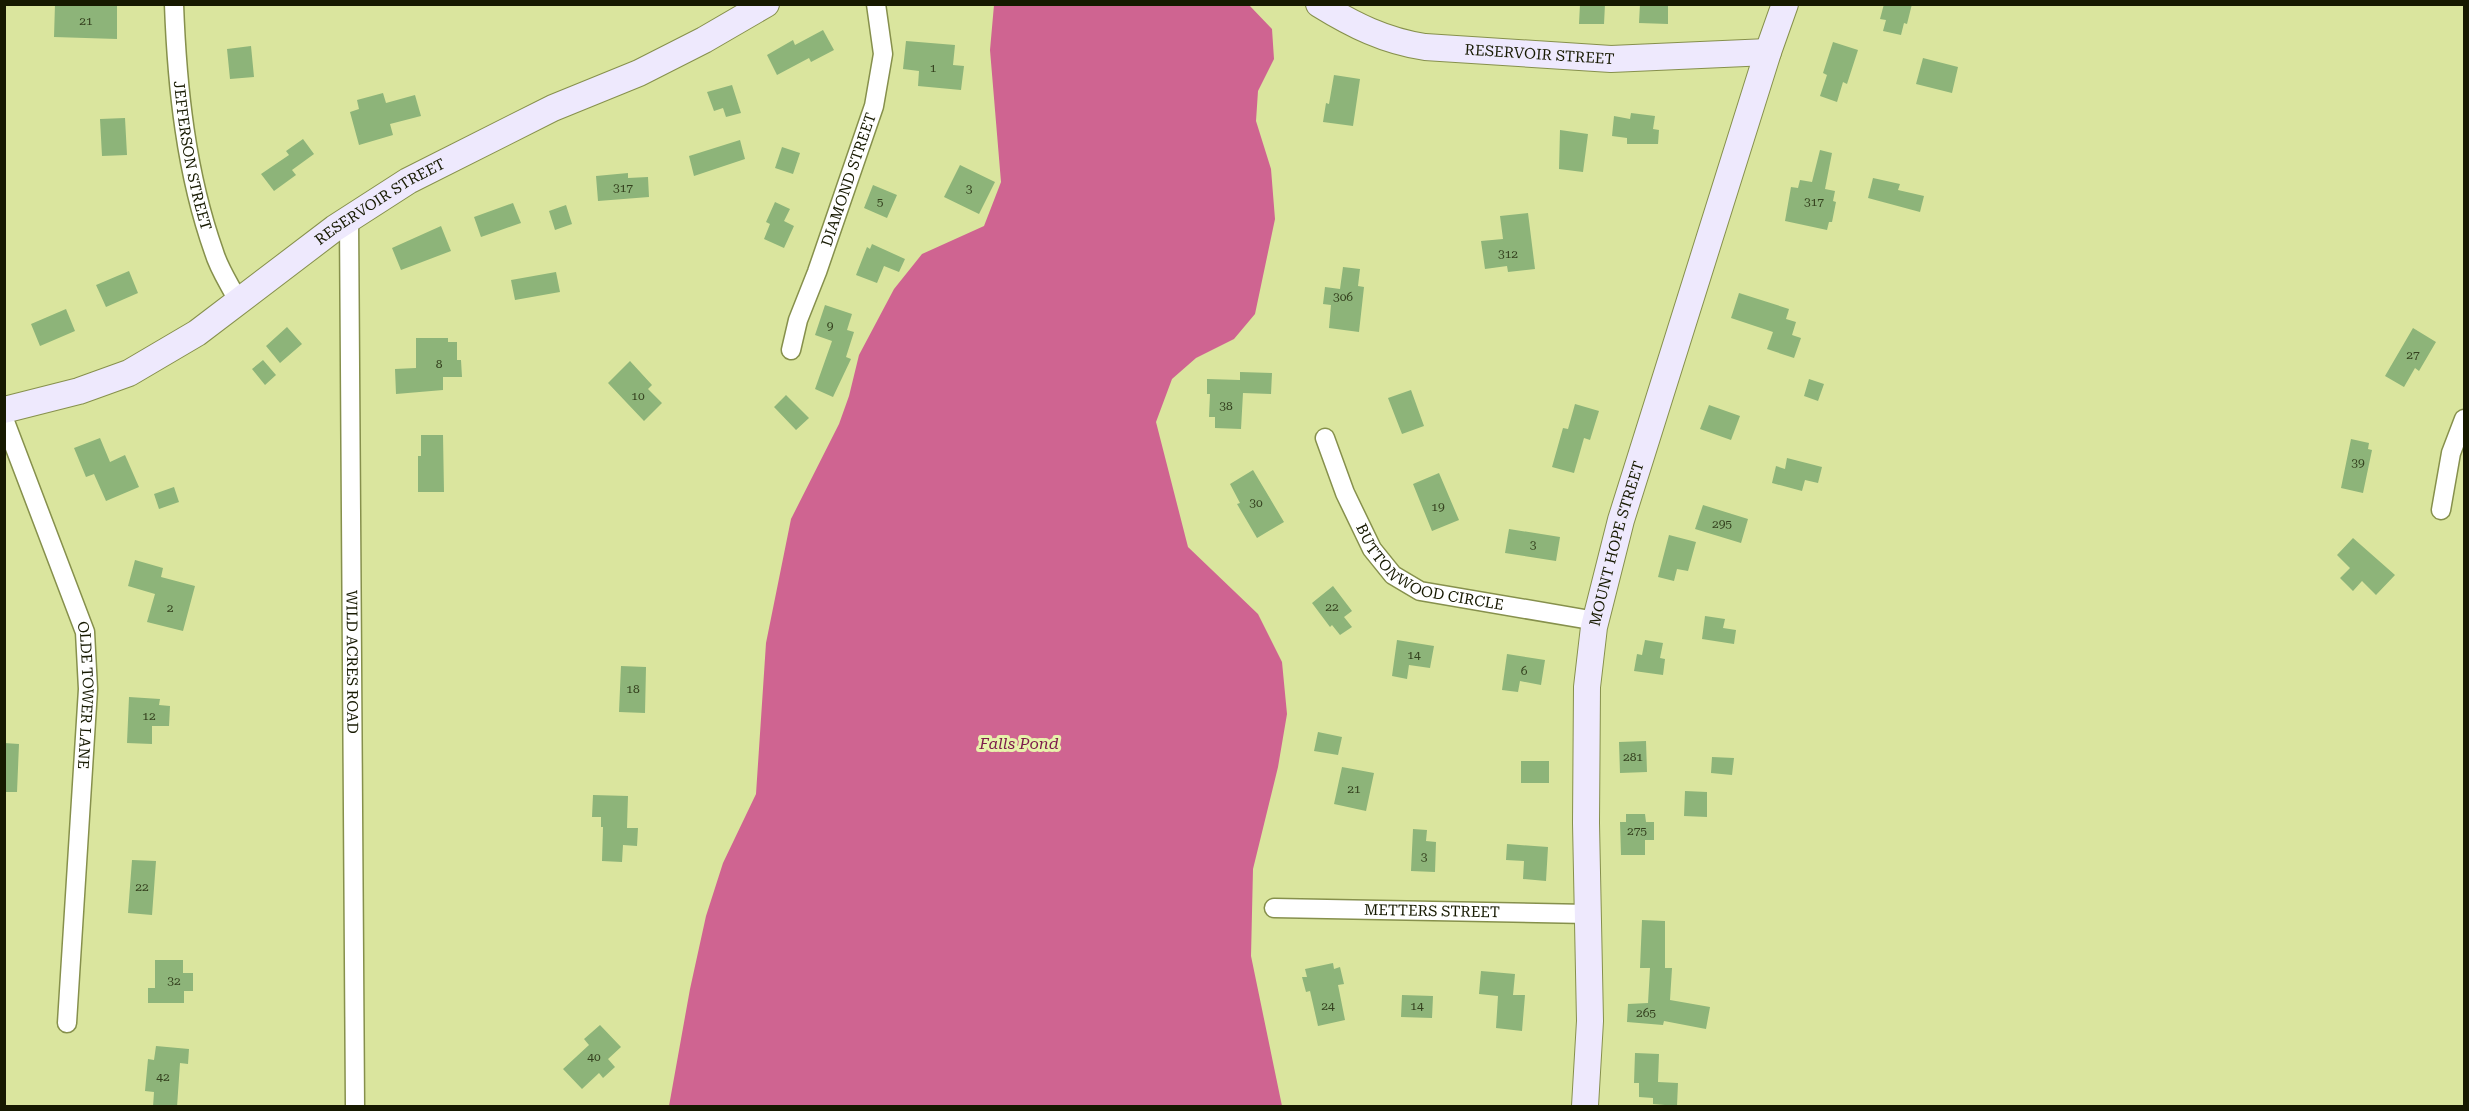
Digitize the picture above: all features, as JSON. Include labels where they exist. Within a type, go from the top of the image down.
[{"type":"street","name":"JEFFERSON STREET","points":[[174,4],[179,98],[194,174],[214,253],[238,301]]},
{"type":"street","name":"RESERVOIR STREET","points":[[4,411],[79,391],[129,374],[197,333],[349,218],[408,181],[553,108],[639,73],[704,40],[766,4]]},
{"type":"street","name":"DIAMOND STREET","points":[[790,350],[798,320],[818,272],[874,106],[883,54],[876,4]]},
{"type":"street","name":"RESERVOIR STREET","points":[[1319,4],[1361,29],[1398,43],[1425,47],[1611,59],[1768,52]]},
{"type":"street","name":"MOUNT HOPE STREET","points":[[1585,1107],[1590,1021],[1587,699],[1596,621],[1621,520],[1785,4]]},
{"type":"street","name":"WILD ACRES ROAD","points":[[349,218],[355,1107]]},
{"type":"street","name":"OLDE TOWER LANE","points":[[4,418],[85,632],[88,689],[67,1023]]},
{"type":"street","points":[[2441,510],[2451,453],[2464,419]]},
{"type":"street","name":"BUTTONWOOD CIRCLE","points":[[1325,438],[1345,493],[1372,549],[1393,575],[1420,591],[1596,621]]},
{"type":"street","name":"METTERS STREET","points":[[1274,908],[1588,914]]},
{"type":"water","name":"Falls Pond","points":[[994,5],[1249,5],[1272,29],[1274,59],[1258,91],[1256,121],[1271,169],[1275,219],[1255,314],[1234,339],[1196,358],[1172,379],[1156,422],[1188,547],[1258,614],[1282,662],[1287,714],[1278,767],[1253,869],[1251,956],[1282,1106],[669,1106],[706,916],[723,863],[756,794],[766,643],[791,519],[839,424],[849,396],[859,355],[894,289],[922,254],[984,226],[1001,182],[990,50]]},
{"type":"building","points":[[55,4],[117,4],[117,39],[54,37]]},
{"type":"building","points":[[1580,4],[1605,4],[1604,24],[1579,24]]},
{"type":"building","points":[[1640,4],[1668,4],[1668,24],[1639,23]]},
{"type":"building","points":[[1884,4],[1912,4],[1907,24],[1904,23],[1901,35],[1883,31],[1886,20],[1880,19]]},
{"type":"building","points":[[823,30],[834,50],[811,62],[809,58],[777,75],[767,55],[793,40],[795,45]]},
{"type":"building","points":[[906,41],[955,45],[953,65],[964,66],[961,90],[918,86],[919,71],[903,69]]},
{"type":"building","points":[[1833,42],[1858,50],[1847,84],[1843,82],[1837,102],[1820,96],[1827,75],[1823,73]]},
{"type":"building","points":[[251,46],[254,77],[230,79],[227,49]]},
{"type":"building","points":[[1923,58],[1958,67],[1952,93],[1916,84]]},
{"type":"building","points":[[1334,75],[1360,79],[1353,126],[1323,122]]},
{"type":"building","points":[[732,85],[741,113],[726,117],[723,108],[714,111],[707,92]]},
{"type":"building","points":[[383,93],[386,103],[415,95],[421,116],[390,124],[393,135],[359,145],[350,112],[359,109],[357,100]]},
{"type":"building","points":[[1631,113],[1655,116],[1653,129],[1659,130],[1658,144],[1627,144],[1627,138],[1612,136],[1614,116],[1630,119]]},
{"type":"building","points":[[125,118],[127,155],[102,156],[100,119]]},
{"type":"building","points":[[1560,130],[1588,134],[1583,172],[1559,169]]},
{"type":"building","points":[[303,139],[314,154],[292,170],[296,175],[274,191],[261,174],[289,155],[286,151]]},
{"type":"building","points":[[740,140],[745,159],[694,176],[689,156]]},
{"type":"building","points":[[782,147],[800,153],[793,174],[775,168]]},
{"type":"building","points":[[1820,150],[1832,153],[1825,189],[1835,191],[1833,201],[1836,202],[1832,222],[1829,222],[1827,230],[1785,221],[1791,187],[1798,188],[1800,180],[1812,182]]},
{"type":"building","points":[[960,165],[995,182],[979,214],[944,197]]},
{"type":"building","points":[[628,173],[628,178],[648,177],[649,197],[598,201],[596,176]]},
{"type":"building","points":[[1873,178],[1900,184],[1898,190],[1924,196],[1920,212],[1868,198]]},
{"type":"building","points":[[873,185],[897,195],[887,218],[864,208]]},
{"type":"building","points":[[775,202],[790,209],[784,221],[794,226],[784,248],[764,239],[770,224],[766,222]]},
{"type":"building","points":[[513,203],[521,223],[481,237],[474,217]]},
{"type":"building","points":[[566,205],[572,224],[555,230],[549,211]]},
{"type":"building","points":[[1528,213],[1535,269],[1508,272],[1507,266],[1485,269],[1481,241],[1503,239],[1500,216]]},
{"type":"building","points":[[441,226],[451,251],[401,270],[392,248]]},
{"type":"building","points":[[872,244],[905,259],[899,272],[884,266],[877,283],[856,275],[867,247],[870,249]]},
{"type":"building","points":[[1343,267],[1360,269],[1358,286],[1364,287],[1359,332],[1329,328],[1331,305],[1323,304],[1325,287],[1340,289]]},
{"type":"building","points":[[129,271],[138,293],[106,307],[96,285]]},
{"type":"building","points":[[556,272],[560,292],[515,300],[511,280]]},
{"type":"building","points":[[1739,293],[1789,309],[1786,319],[1796,322],[1792,335],[1801,338],[1794,358],[1767,349],[1773,332],[1731,318]]},
{"type":"building","points":[[825,305],[852,314],[847,330],[854,332],[846,357],[851,359],[833,397],[815,389],[832,341],[815,335]]},
{"type":"building","points":[[66,309],[75,331],[40,346],[31,324]]},
{"type":"building","points":[[287,327],[302,344],[280,363],[266,346]]},
{"type":"building","points":[[2413,328],[2436,342],[2419,371],[2415,368],[2404,387],[2385,376]]},
{"type":"building","points":[[416,338],[448,338],[448,342],[457,342],[457,360],[461,360],[462,377],[443,377],[443,390],[396,394],[395,369],[416,368]]},
{"type":"building","points":[[263,360],[276,375],[265,385],[252,369]]},
{"type":"building","points":[[630,361],[652,385],[648,389],[662,403],[644,421],[608,383]]},
{"type":"building","points":[[1240,372],[1272,373],[1271,394],[1243,393],[1241,429],[1215,428],[1215,417],[1209,417],[1210,394],[1207,394],[1207,379],[1240,380]]},
{"type":"building","points":[[1809,379],[1824,384],[1818,401],[1804,396]]},
{"type":"building","points":[[1411,390],[1424,426],[1402,434],[1388,398]]},
{"type":"building","points":[[786,395],[809,418],[796,430],[774,407]]},
{"type":"building","points":[[1575,404],[1599,411],[1590,440],[1584,438],[1574,473],[1552,467],[1563,428],[1568,429]]},
{"type":"building","points":[[1709,405],[1740,416],[1731,440],[1700,429]]},
{"type":"building","points":[[421,435],[443,435],[444,492],[418,492],[418,456],[421,456]]},
{"type":"building","points":[[100,438],[110,462],[125,455],[139,487],[106,501],[94,474],[86,477],[74,448]]},
{"type":"building","points":[[2351,439],[2369,443],[2368,449],[2372,450],[2363,493],[2341,488]]},
{"type":"building","points":[[1787,458],[1822,467],[1818,483],[1805,480],[1802,491],[1772,483],[1776,466],[1785,469]]},
{"type":"building","points":[[1253,470],[1284,522],[1257,538],[1237,504],[1240,503],[1230,484]]},
{"type":"building","points":[[1439,473],[1459,520],[1432,531],[1413,484]]},
{"type":"building","points":[[174,487],[179,502],[159,509],[154,494]]},
{"type":"building","points":[[1703,505],[1748,519],[1741,543],[1695,529]]},
{"type":"building","points":[[1509,529],[1560,537],[1556,561],[1505,553]]},
{"type":"building","points":[[1669,535],[1696,542],[1688,571],[1677,569],[1674,581],[1658,577]]},
{"type":"building","points":[[2353,538],[2395,575],[2376,595],[2362,581],[2353,591],[2340,578],[2350,568],[2337,555]]},
{"type":"building","points":[[135,560],[163,568],[161,577],[195,586],[183,631],[147,622],[155,594],[128,586]]},
{"type":"building","points":[[1333,586],[1352,611],[1344,617],[1352,627],[1340,635],[1332,625],[1330,627],[1312,603]]},
{"type":"building","points":[[1705,616],[1725,619],[1723,628],[1736,630],[1734,644],[1702,639]]},
{"type":"building","points":[[1397,640],[1434,646],[1430,668],[1409,665],[1407,679],[1392,676]]},
{"type":"building","points":[[1645,640],[1663,643],[1660,658],[1665,659],[1663,675],[1634,671],[1637,654],[1642,655]]},
{"type":"building","points":[[1507,654],[1545,660],[1541,685],[1520,681],[1518,692],[1502,690]]},
{"type":"building","points":[[621,666],[646,667],[645,713],[619,712]]},
{"type":"building","points":[[129,697],[160,699],[159,705],[170,706],[169,726],[152,726],[152,744],[127,743]]},
{"type":"building","points":[[1318,732],[1342,737],[1338,755],[1314,751]]},
{"type":"building","points":[[1646,741],[1647,772],[1620,773],[1619,742]]},
{"type":"building","points":[[4,743],[19,744],[17,792],[4,792]]},
{"type":"building","points":[[1712,757],[1734,758],[1732,775],[1711,773]]},
{"type":"building","points":[[1521,761],[1549,761],[1549,783],[1521,783]]},
{"type":"building","points":[[1342,767],[1374,773],[1366,811],[1334,804]]},
{"type":"building","points":[[1685,791],[1707,792],[1707,817],[1684,816]]},
{"type":"building","points":[[593,795],[628,796],[627,828],[638,828],[637,846],[623,845],[622,862],[602,861],[603,827],[601,827],[601,817],[592,817]]},
{"type":"building","points":[[1626,814],[1645,814],[1646,822],[1654,822],[1654,840],[1645,840],[1645,855],[1621,855],[1620,822],[1626,822]]},
{"type":"building","points":[[1413,829],[1427,830],[1426,841],[1436,842],[1435,872],[1411,871]]},
{"type":"building","points":[[1507,844],[1548,847],[1546,881],[1523,879],[1524,861],[1506,860]]},
{"type":"building","points":[[132,860],[156,861],[152,915],[128,913]]},
{"type":"building","points":[[1642,920],[1665,921],[1665,968],[1672,968],[1670,1000],[1710,1007],[1706,1029],[1664,1021],[1663,1025],[1627,1022],[1628,1004],[1648,1003],[1650,968],[1640,968]]},
{"type":"building","points":[[155,960],[183,960],[183,973],[193,973],[193,991],[184,991],[184,1003],[148,1003],[148,988],[155,988]]},
{"type":"building","points":[[1333,963],[1334,969],[1340,967],[1344,984],[1338,985],[1345,1020],[1318,1026],[1310,991],[1306,992],[1302,977],[1307,977],[1305,969]]},
{"type":"building","points":[[1481,971],[1515,974],[1513,995],[1525,995],[1522,1031],[1496,1028],[1498,996],[1479,994]]},
{"type":"building","points":[[1402,995],[1433,996],[1432,1018],[1401,1017]]},
{"type":"building","points":[[600,1025],[621,1047],[608,1059],[615,1067],[603,1078],[599,1073],[582,1089],[563,1069],[589,1045],[584,1039]]},
{"type":"building","points":[[156,1046],[189,1049],[188,1064],[180,1063],[177,1107],[153,1107],[154,1092],[145,1091],[148,1059],[154,1060]]},
{"type":"building","points":[[1635,1053],[1659,1054],[1658,1082],[1678,1083],[1677,1106],[1653,1104],[1653,1098],[1639,1097],[1639,1083],[1634,1083]]}]
